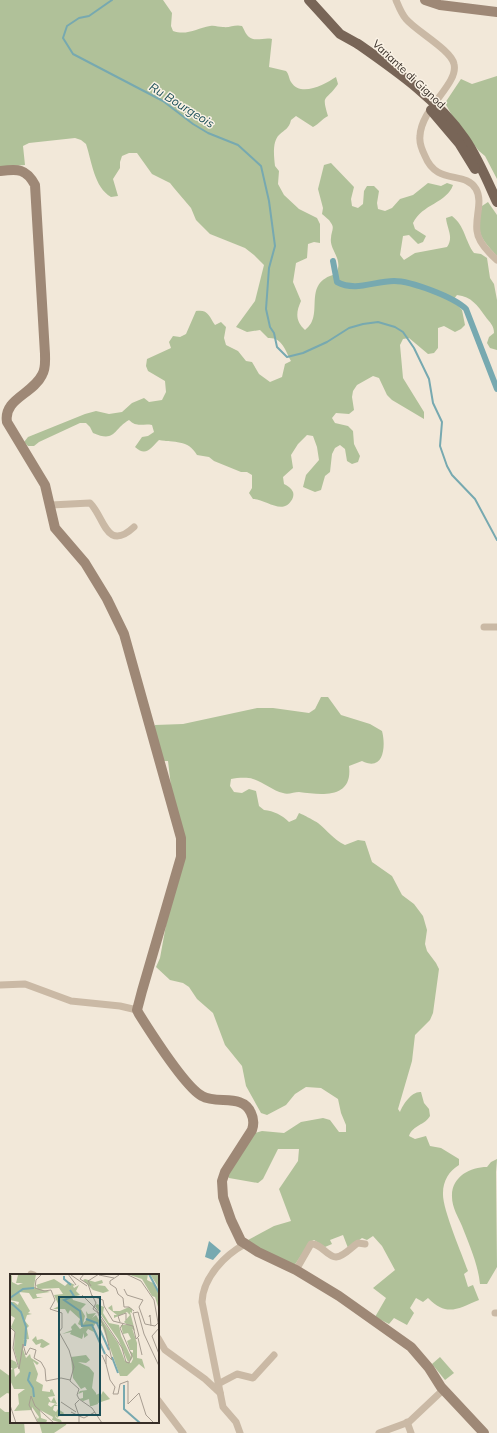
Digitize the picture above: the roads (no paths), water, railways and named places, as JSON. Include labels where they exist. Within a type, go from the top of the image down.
[{"type":"main road","name":"Variante di Gignod","points":[[309,0],[340,34],[358,44],[398,72],[424,93],[450,119],[481,166],[497,202]]},
{"type":"main road","points":[[425,0],[440,5],[497,12]]},
{"type":"main road","points":[[0,171],[14,170],[25,172],[30,176],[35,185],[45,369],[35,386],[9,406],[6,417],[16,439],[28,455],[45,485],[51,505],[55,528],[85,563],[107,599],[124,634],[181,838],[181,857],[137,1010],[145,1024],[189,1086],[202,1096],[214,1100],[237,1101],[249,1108],[254,1122],[252,1130],[225,1172],[222,1181],[223,1197],[242,1240],[258,1252],[296,1270],[339,1296],[411,1347],[444,1389],[484,1433]]},
{"type":"street","points":[[396,0],[400,11],[405,18],[439,46],[454,62],[455,74],[434,101],[423,120],[420,136],[421,147],[430,168],[439,173],[470,183],[476,188],[479,204],[476,232],[481,242],[497,260]]},
{"type":"street","points":[[51,505],[90,503],[94,507],[106,531],[112,535],[128,532],[134,527]]},
{"type":"street","points":[[484,627],[497,627]]},
{"type":"street","points":[[0,985],[25,984],[71,1001],[120,1006],[137,1010]]},
{"type":"street","points":[[240,1433],[236,1422],[223,1407],[202,1296],[209,1280],[220,1263],[242,1240]]},
{"type":"street","points":[[296,1270],[311,1244],[316,1244],[334,1256],[344,1254],[358,1243],[365,1244]]},
{"type":"street","points":[[159,1340],[165,1350],[205,1379],[220,1393]]},
{"type":"street","points":[[218,1384],[237,1374],[253,1378],[274,1355]]},
{"type":"street","points":[[379,1433],[407,1422],[444,1389]]},
{"type":"street","points":[[159,1401],[183,1433]]},
{"type":"street","points":[[407,1422],[411,1433]]},
{"type":"water","points":[[209,1241],[221,1251],[213,1260],[205,1257]]},
{"type":"waterway","name":"Ru Bourgeois","points":[[112,0],[89,16],[79,18],[67,26],[63,38],[73,54],[163,101],[193,124],[208,133],[238,145],[261,166],[269,201],[275,246],[269,268],[266,309],[277,347],[287,357],[303,353],[327,342],[349,328],[378,322],[395,327],[403,332],[414,348],[429,379],[433,403],[442,422],[440,446],[447,466],[452,475],[475,499],[497,540]]},
{"type":"waterway","points":[[333,261],[337,282],[344,285],[358,286],[387,281],[401,282],[432,290],[460,304],[466,309],[497,389]]}]
